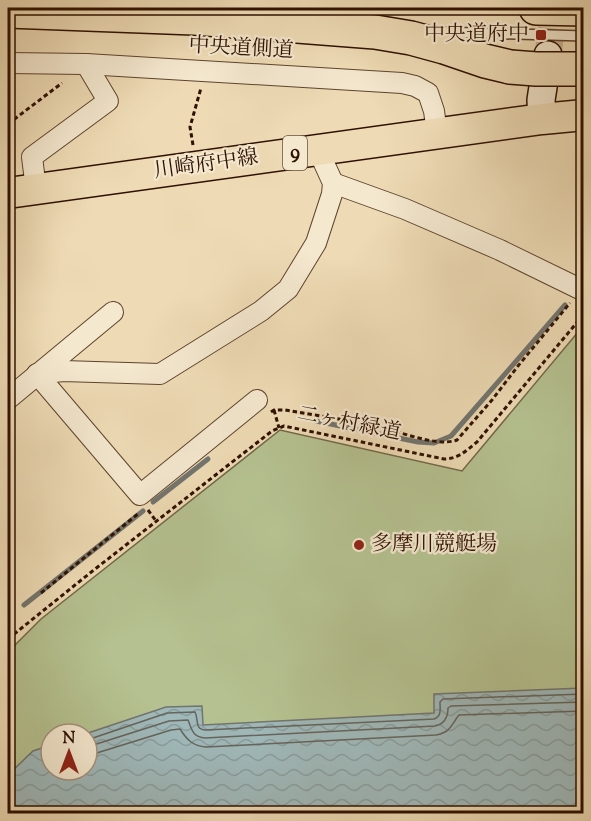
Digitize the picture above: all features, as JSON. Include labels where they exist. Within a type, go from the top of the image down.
[{"type":"highway","points":[[536,8],[584,9]]},
{"type":"highway","points":[[8,11],[194,18],[375,32],[411,38],[485,62],[510,67],[584,69]]},
{"type":"main road","name":"川崎府中線","points":[[22,191],[437,133],[584,115]]},
{"type":"street","name":"中央道側道","points":[[8,63],[86,64],[402,83],[415,86],[428,93],[434,111],[437,133]]},
{"type":"street","points":[[22,191],[32,157],[108,101],[86,64]]},
{"type":"street","points":[[542,119],[541,100],[547,64]]},
{"type":"street","points":[[37,374],[63,371],[160,374],[261,311],[288,289],[316,243],[332,194],[333,183],[318,150]]},
{"type":"street","points":[[333,183],[405,209],[500,250],[578,296]]},
{"type":"street","points":[[8,399],[113,312]]},
{"type":"street","points":[[37,374],[140,495],[266,408]]},
{"type":"lane","points":[[375,32],[584,36]]},
{"type":"lane","points":[[547,64],[584,80]]},
{"type":"path","points":[[8,124],[86,64]]},
{"type":"path","points":[[196,167],[190,127],[205,71]]},
{"type":"path","points":[[266,408],[374,425],[419,438],[450,442],[457,440],[578,296]]},
{"type":"path","name":"二ヶ村緑道","points":[[8,639],[272,430],[284,426],[453,459],[477,442],[584,314]]},
{"type":"path","points":[[266,408],[279,428]]},
{"type":"path","points":[[41,593],[146,507]]},
{"type":"green space","name":"多摩川競艇場","points":[[583,326],[583,813],[8,814],[8,652],[41,619],[280,430],[462,471]]},
{"type":"water","points":[[583,688],[583,813],[8,813],[8,775],[33,751],[39,749],[39,782],[99,782],[99,729],[166,707],[202,706],[203,725],[434,713],[434,694]]},
{"type":"waterway","points":[[316,421],[418,442],[434,443],[451,436],[565,305]]},
{"type":"waterway","points":[[153,502],[208,459]]},
{"type":"waterway","points":[[24,605],[143,511]]},
{"type":"tunnel","points":[[548,55],[554,8]]},
{"type":"place","name":"中央道府中","points":[[541,35]]},
{"type":"place","name":"多摩川競艇場","points":[[359,545]]}]
